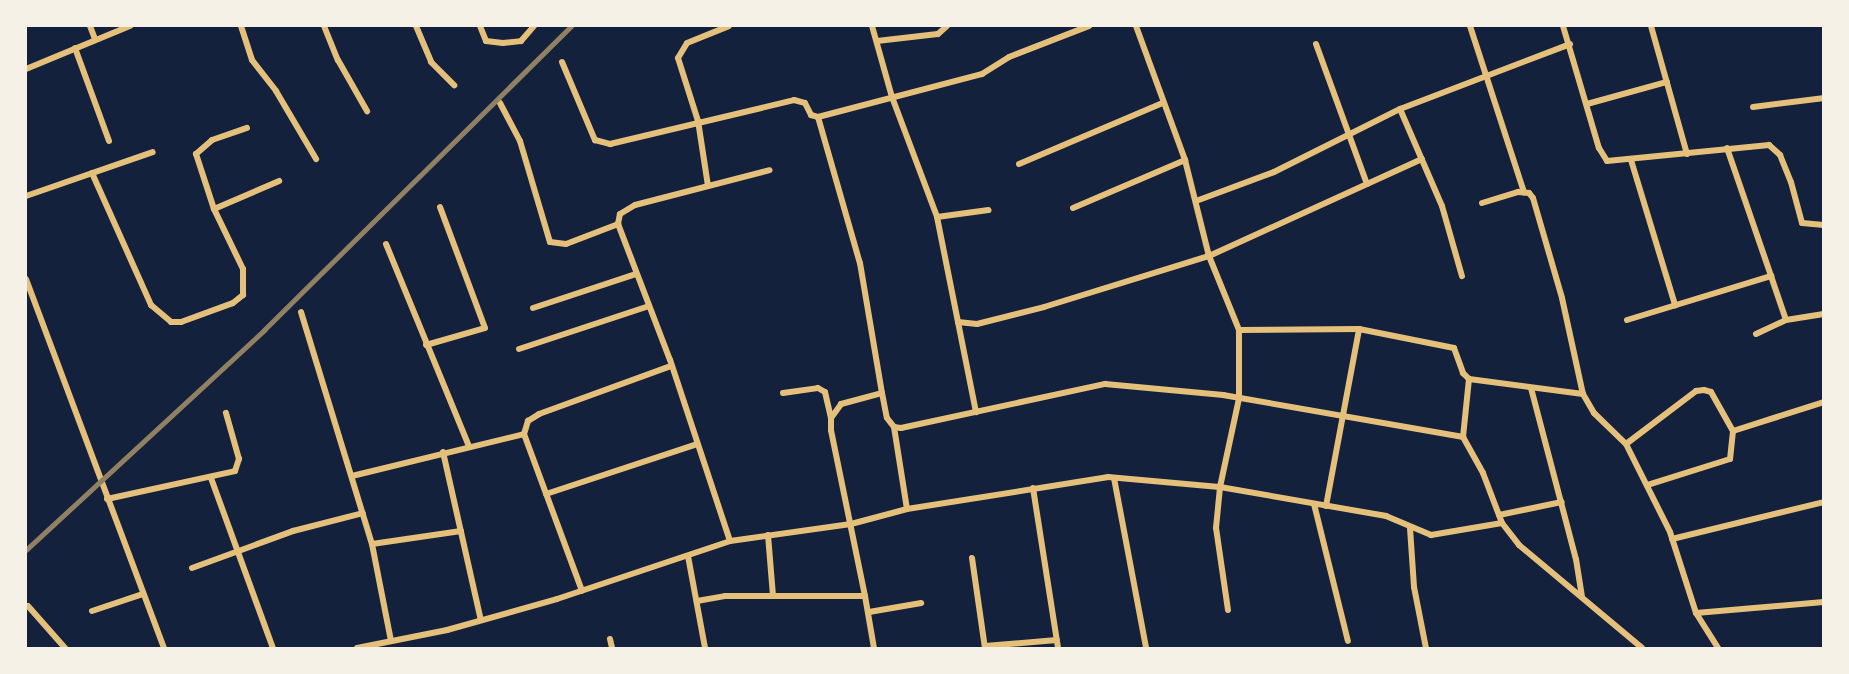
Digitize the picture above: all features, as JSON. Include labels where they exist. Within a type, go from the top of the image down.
[{"type":"street","points":[[90,26],[95,39]]},
{"type":"street","points":[[26,67],[130,26]]},
{"type":"street","points":[[240,26],[252,60],[276,91],[316,159]]},
{"type":"street","points":[[324,26],[338,60],[367,111]]},
{"type":"street","points":[[416,26],[431,62],[454,85]]},
{"type":"street","points":[[480,26],[486,41],[503,44],[521,41],[534,26]]},
{"type":"street","points":[[708,186],[698,121],[678,65],[681,50],[729,26]]},
{"type":"street","points":[[872,26],[892,97],[937,216],[976,412]]},
{"type":"street","points":[[877,41],[938,34],[947,26]]},
{"type":"street","points":[[562,62],[592,133],[602,143],[794,100],[805,103],[811,115],[818,117],[982,74],[1009,57],[1089,26]]},
{"type":"street","points":[[1136,26],[1185,160],[1209,256],[1239,330],[1239,398],[1220,487],[1217,547],[1228,610]]},
{"type":"street","points":[[1470,26],[1524,192],[1533,198],[1542,226],[1582,394],[1594,413],[1626,444],[1672,539],[1696,613],[1718,648]]},
{"type":"street","points":[[1563,26],[1602,156],[1607,161],[1687,154],[1758,143],[1775,149],[1791,182],[1802,223],[1824,225]]},
{"type":"street","points":[[1651,26],[1687,154]]},
{"type":"street","points":[[1316,44],[1367,184]]},
{"type":"street","points":[[1196,201],[1274,171],[1400,109],[1570,44]]},
{"type":"street","points":[[75,48],[109,141]]},
{"type":"street","points":[[1587,104],[1667,82]]},
{"type":"street","points":[[1753,107],[1824,98]]},
{"type":"street","points":[[500,103],[520,141],[550,242],[566,244],[618,224],[626,209],[770,170]]},
{"type":"street","points":[[1019,164],[1163,103]]},
{"type":"street","points":[[1400,109],[1442,206],[1462,276]]},
{"type":"street","points":[[818,117],[860,263],[882,393],[887,418],[894,427],[907,509]]},
{"type":"street","points":[[92,173],[151,305],[175,324],[233,303],[243,295],[243,269],[214,209],[196,154],[212,140],[247,128]]},
{"type":"street","points":[[1727,148],[1786,320]]},
{"type":"street","points":[[26,196],[153,152]]},
{"type":"street","points":[[958,322],[977,324],[1044,307],[1209,256],[1422,159]]},
{"type":"street","points":[[1073,208],[1185,160]]},
{"type":"street","points":[[1630,160],[1676,305]]},
{"type":"street","points":[[214,209],[279,181]]},
{"type":"street","points":[[1482,203],[1524,192]]},
{"type":"street","points":[[426,345],[485,328],[440,207]]},
{"type":"street","points":[[937,216],[989,210]]},
{"type":"street","points":[[618,224],[671,366],[730,541]]},
{"type":"street","points":[[386,244],[468,446]]},
{"type":"street","points":[[533,308],[636,274]]},
{"type":"street","points":[[1628,320],[1772,276]]},
{"type":"street","points":[[26,279],[29,301],[164,648]]},
{"type":"street","points":[[519,349],[649,306]]},
{"type":"street","points":[[301,312],[372,544],[391,641]]},
{"type":"street","points":[[1756,334],[1786,320],[1824,314]]},
{"type":"street","points":[[1239,330],[1359,329],[1454,348],[1469,379],[1463,437],[1484,473],[1502,523],[1518,545],[1642,648]]},
{"type":"street","points":[[1326,506],[1359,329]]},
{"type":"street","points":[[582,591],[524,434],[528,421],[539,414],[671,366]]},
{"type":"street","points":[[1469,379],[1582,394]]},
{"type":"street","points":[[894,427],[1105,384],[1239,398],[1463,437]]},
{"type":"street","points":[[783,393],[818,388],[825,392],[869,612],[873,648]]},
{"type":"street","points":[[1531,388],[1562,502],[1582,597]]},
{"type":"street","points":[[1626,444],[1696,391],[1704,390],[1711,392],[1733,431],[1730,459],[1647,485]]},
{"type":"street","points":[[831,418],[840,404],[882,393]]},
{"type":"street","points":[[1733,431],[1824,402]]},
{"type":"street","points":[[107,499],[211,477],[238,466],[226,413]]},
{"type":"street","points":[[352,476],[524,434]]},
{"type":"street","points":[[546,494],[697,444]]},
{"type":"street","points":[[443,452],[481,620]]},
{"type":"street","points":[[211,477],[273,648]]},
{"type":"street","points":[[1114,478],[1146,648]]},
{"type":"street","points":[[357,648],[481,620],[582,591],[730,541],[851,524],[907,509],[1033,488],[1114,478],[1220,487],[1386,516],[1410,528],[1431,534],[1502,523]]},
{"type":"street","points":[[1033,488],[1058,648]]},
{"type":"street","points":[[1499,515],[1562,502]]},
{"type":"street","points":[[1672,539],[1824,502]]},
{"type":"street","points":[[1314,504],[1348,642]]},
{"type":"street","points":[[192,568],[292,531],[363,513]]},
{"type":"street","points":[[1410,528],[1414,587],[1425,648]]},
{"type":"street","points":[[372,544],[461,531]]},
{"type":"street","points":[[768,535],[773,597]]},
{"type":"street","points":[[688,556],[705,648]]},
{"type":"street","points":[[972,558],[985,647],[1057,640]]},
{"type":"street","points":[[92,611],[143,594]]},
{"type":"street","points":[[697,601],[773,597],[865,597]]},
{"type":"street","points":[[1696,613],[1824,602]]},
{"type":"street","points":[[869,612],[921,603]]},
{"type":"street","points":[[28,606],[65,648]]},
{"type":"street","points":[[610,639],[612,648]]},
{"type":"railway","points":[[26,550],[264,330],[571,26]]}]
